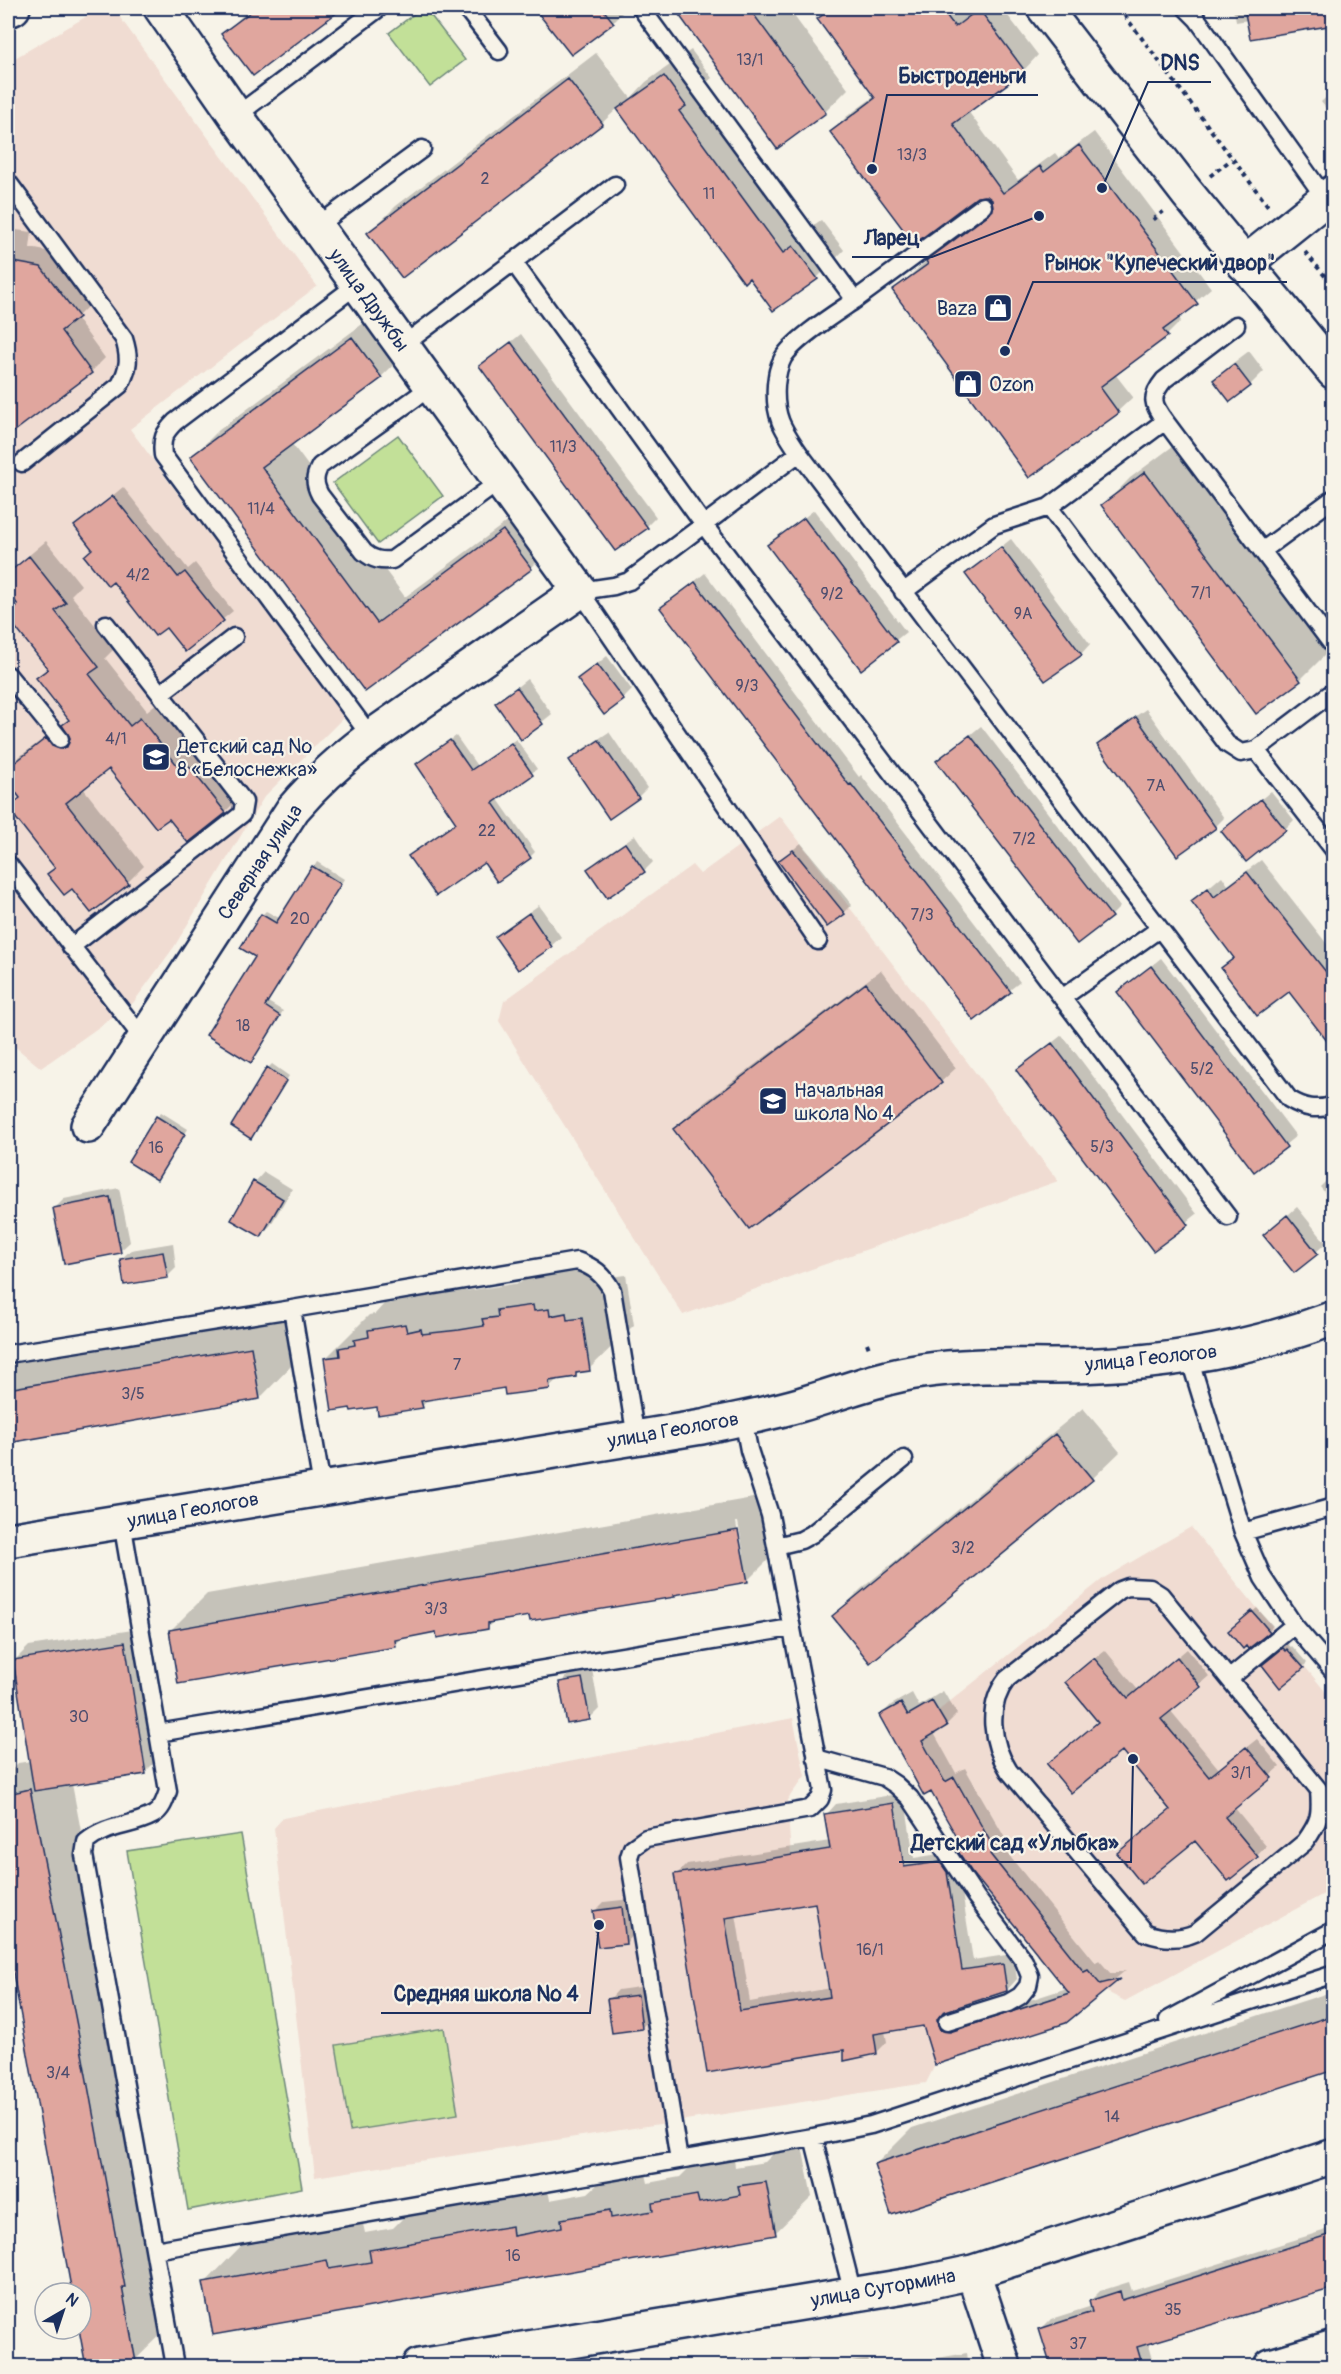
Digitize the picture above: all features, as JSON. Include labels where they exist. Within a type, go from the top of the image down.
[{"type":"street","points":[[8,10],[13,8]]},
{"type":"street","name":"улица Дружбы","points":[[161,8],[236,116],[580,591]]},
{"type":"street","points":[[1044,8],[1244,264],[1334,372]]},
{"type":"street","points":[[1244,264],[1329,195]]},
{"type":"street","name":"Северная улица","points":[[88,1126],[293,809],[315,783],[339,761],[580,591]]},
{"type":"street","name":"улица Геологов","points":[[8,1540],[743,1419],[921,1371],[960,1367],[1099,1365],[1189,1357],[1241,1348],[1295,1333],[1334,1318]]},
{"type":"street","name":"улица Сутормина","points":[[419,2367],[917,2284],[973,2272],[1334,2156]]},
{"type":"street","points":[[973,2272],[1004,2367]]},
{"type":"street","points":[[1271,2367],[1334,2347]]},
{"type":"lane","points":[[236,116],[379,8]]},
{"type":"lane","points":[[466,8],[499,51]]},
{"type":"lane","points":[[641,8],[855,300]]},
{"type":"lane","points":[[1186,8],[1197,18],[1329,195]]},
{"type":"lane","points":[[316,226],[422,148]]},
{"type":"lane","points":[[8,182],[123,339],[129,355],[128,371],[120,385],[22,462]]},
{"type":"lane","points":[[402,346],[615,185]]},
{"type":"lane","points":[[983,206],[792,346],[777,371],[775,406],[782,427],[903,592],[1289,1099],[1302,1107],[1322,1109],[1334,1105]]},
{"type":"lane","points":[[514,263],[704,525],[1228,1217]]},
{"type":"lane","points":[[358,285],[175,422],[165,432],[161,442],[163,454],[371,738]]},
{"type":"lane","points":[[1236,325],[1164,380],[1156,390],[1155,408],[1334,647]]},
{"type":"lane","points":[[432,386],[320,466],[315,474],[315,485],[320,495],[364,552],[371,558],[382,561],[393,560],[500,481]]},
{"type":"lane","points":[[903,592],[993,525],[1049,507],[1165,421]]},
{"type":"lane","points":[[799,453],[629,581],[614,586],[580,591],[818,941]]},
{"type":"lane","points":[[1262,550],[1334,498]]},
{"type":"lane","points":[[1049,507],[1227,744],[1240,753],[1256,750],[1334,691]]},
{"type":"lane","points":[[71,947],[242,814],[244,808],[244,801],[106,624]]},
{"type":"lane","points":[[160,694],[234,637]]},
{"type":"lane","points":[[8,677],[60,739]]},
{"type":"lane","points":[[1256,750],[1334,850]]},
{"type":"lane","points":[[8,864],[144,1040]]},
{"type":"lane","points":[[1062,998],[1159,929]]},
{"type":"lane","points":[[8,1354],[577,1261],[592,1266],[605,1277],[612,1290],[636,1438]]},
{"type":"lane","points":[[292,1309],[322,1487]]},
{"type":"lane","points":[[1189,1357],[1243,1532],[1263,1578],[1294,1625],[1334,1672]]},
{"type":"lane","points":[[679,2160],[629,1857],[632,1848],[646,1838],[810,1809],[820,1799],[823,1790],[770,1515],[749,1450],[743,1419]]},
{"type":"lane","points":[[776,1546],[801,1540],[812,1534],[904,1460]]},
{"type":"lane","points":[[1243,1532],[1334,1507]]},
{"type":"lane","points":[[122,1522],[168,1791],[164,1804],[154,1815],[97,1833],[86,1842],[84,1855],[175,2367]]},
{"type":"lane","points":[[1128,1587],[1149,1588],[1161,1595],[1230,1678],[1313,1780],[1318,1790],[1321,1812],[1318,1823],[1305,1842],[1196,1933],[1186,1937],[1161,1938],[1146,1933],[1009,1771],[996,1745],[993,1710],[996,1696],[1008,1679],[1120,1590],[1128,1587]]},
{"type":"lane","points":[[1230,1678],[1294,1625]]},
{"type":"lane","points":[[158,1733],[791,1628]]},
{"type":"lane","points":[[816,1758],[884,1777],[910,1798],[976,1897],[1024,1961],[1030,1976],[1028,1986],[1020,1996],[1008,2003],[947,2022]]},
{"type":"lane","points":[[1130,2040],[1334,1930]]},
{"type":"lane","points":[[155,2250],[872,2125],[1334,1974]]},
{"type":"lane","points":[[813,2137],[853,2294]]},
{"type":"path","points":[[1119,8],[1287,229],[1334,287]]},
{"type":"shaded area","points":[[101,8],[113,8],[317,286],[130,429],[344,717],[264,797],[174,947],[133,1003],[41,1068],[8,1041],[8,62]]},
{"type":"shaded area","name":"Начальная школа № 4","points":[[780,816],[1058,1181],[683,1315],[499,1021],[504,1001],[692,865],[700,874]]},
{"type":"shaded area","points":[[1191,1527],[1333,1701],[1333,1889],[1125,2001],[1105,1991],[1088,1970],[1084,1972],[990,1854],[995,1849],[954,1778],[945,1782],[922,1741],[947,1726],[938,1711],[1104,1578]]},
{"type":"shaded area","points":[[793,1718],[805,1776],[787,1800],[791,1855],[829,1849],[824,1814],[893,1803],[922,1982],[927,2039],[935,2065],[926,2083],[315,2177],[274,1828],[283,1818]]},
{"type":"green space","points":[[425,8],[465,60],[430,87],[389,33]]},
{"type":"green space","points":[[398,435],[443,496],[378,544],[333,483]]},
{"type":"green space","points":[[241,1834],[302,2188],[188,2210],[127,1851]]},
{"type":"green space","points":[[444,2028],[458,2114],[350,2131],[336,2045]]},
{"type":"building","points":[[256,8],[343,8],[253,76],[221,34]]},
{"type":"building","points":[[534,8],[602,8],[614,23],[571,55]]},
{"type":"building","points":[[674,8],[749,8],[826,113],[777,149]]},
{"type":"building","points":[[833,8],[941,8],[955,27],[979,9],[1025,71],[953,124],[1003,193],[1040,166],[1044,172],[1079,145],[1198,304],[1163,330],[1168,336],[1100,387],[1119,413],[1029,478],[892,290],[928,264],[926,261],[989,214],[993,210],[992,200],[987,196],[977,197],[914,244],[830,132],[875,98],[817,19]]},
{"type":"building","points":[[1244,8],[1334,8],[1334,25],[1250,39]]},
{"type":"building","points":[[664,76],[686,106],[679,111],[783,253],[793,246],[818,279],[773,311],[749,278],[744,283],[617,109]]},
{"type":"building","points":[[568,79],[603,124],[402,278],[367,233]]},
{"type":"building","points":[[8,261],[41,267],[79,317],[61,331],[92,373],[8,436]]},
{"type":"building","points":[[352,337],[382,378],[262,467],[377,623],[503,530],[532,569],[365,692],[190,457]]},
{"type":"building","points":[[511,342],[648,528],[615,551],[479,366]]},
{"type":"building","points":[[1234,364],[1251,386],[1230,402],[1213,380]]},
{"type":"building","points":[[1145,472],[1301,681],[1256,714],[1101,505]]},
{"type":"building","points":[[113,496],[178,577],[185,572],[224,621],[185,652],[166,628],[155,636],[113,582],[108,586],[84,556],[92,549],[74,526]]},
{"type":"building","points":[[804,518],[897,642],[861,670],[767,545]]},
{"type":"building","points":[[1001,547],[1082,655],[1045,681],[965,574]]},
{"type":"building","points":[[29,556],[66,603],[55,611],[99,667],[89,674],[130,726],[140,718],[181,770],[188,765],[226,813],[188,843],[169,819],[156,828],[109,769],[66,803],[129,884],[91,913],[72,889],[64,895],[47,874],[55,868],[8,808],[20,798],[8,782],[8,768],[46,738],[52,746],[61,749],[67,747],[70,738],[62,725],[69,720],[36,678],[48,669],[8,618],[8,614],[18,605],[8,592],[8,573]]},
{"type":"building","points":[[695,582],[849,785],[851,784],[1011,992],[974,1021],[660,608]]},
{"type":"building","points":[[597,664],[624,700],[604,715],[577,679]]},
{"type":"building","points":[[517,687],[543,724],[521,740],[495,703]]},
{"type":"building","points":[[1136,717],[1216,828],[1177,856],[1097,745]]},
{"type":"building","points":[[970,735],[1112,917],[1077,944],[936,761]]},
{"type":"building","points":[[450,740],[471,770],[511,743],[533,775],[493,803],[531,858],[497,882],[484,863],[436,896],[408,856],[456,823],[416,764]]},
{"type":"building","points":[[599,740],[639,798],[609,819],[569,760]]},
{"type":"building","points":[[1261,799],[1286,830],[1246,862],[1221,831]]},
{"type":"building","points":[[625,843],[645,872],[607,898],[587,869]]},
{"type":"building","points":[[793,850],[845,914],[827,927],[778,861]]},
{"type":"building","points":[[312,866],[341,884],[265,1006],[280,1016],[251,1063],[206,1035],[255,957],[240,948],[261,914],[276,923]]},
{"type":"building","points":[[1247,872],[1334,982],[1334,1050],[1289,992],[1257,1016],[1221,968],[1234,958],[1191,901],[1208,888],[1214,897]]},
{"type":"building","points":[[529,913],[552,947],[518,970],[495,937]]},
{"type":"building","points":[[1151,966],[1287,1147],[1254,1172],[1117,992]]},
{"type":"building","points":[[866,983],[942,1083],[749,1229],[673,1129]]},
{"type":"building","points":[[1052,1043],[1188,1225],[1153,1251],[1016,1070]]},
{"type":"building","points":[[267,1067],[286,1081],[251,1139],[231,1126]]},
{"type":"building","points":[[156,1116],[185,1134],[157,1180],[128,1162]]},
{"type":"building","points":[[253,1181],[283,1199],[261,1237],[231,1220]]},
{"type":"building","points":[[110,1197],[121,1253],[64,1264],[53,1208]]},
{"type":"building","points":[[1287,1215],[1318,1254],[1294,1273],[1263,1235]]},
{"type":"building","points":[[163,1252],[168,1278],[124,1285],[120,1259]]},
{"type":"building","points":[[533,1305],[534,1311],[549,1309],[550,1316],[566,1313],[567,1320],[582,1318],[590,1371],[576,1373],[576,1377],[549,1381],[550,1389],[505,1395],[504,1388],[421,1401],[423,1408],[378,1415],[377,1407],[332,1411],[324,1358],[340,1356],[339,1348],[355,1345],[354,1340],[369,1337],[368,1330],[405,1324],[407,1332],[421,1329],[422,1334],[459,1330],[484,1326],[482,1319],[498,1317],[497,1310]]},
{"type":"building","points":[[251,1347],[260,1399],[8,1443],[8,1389]]},
{"type":"building","points":[[1055,1434],[1093,1480],[870,1663],[832,1616]]},
{"type":"building","points":[[738,1530],[748,1582],[674,1595],[675,1597],[530,1621],[529,1616],[488,1623],[488,1629],[437,1638],[436,1632],[395,1640],[396,1647],[178,1684],[169,1630]]},
{"type":"building","points":[[1252,1611],[1270,1632],[1248,1649],[1246,1646],[1243,1649],[1228,1631]]},
{"type":"building","points":[[125,1642],[146,1774],[34,1791],[13,1660]]},
{"type":"building","points":[[1283,1648],[1286,1651],[1287,1649],[1304,1668],[1280,1688],[1262,1665]]},
{"type":"building","points":[[1177,1657],[1201,1687],[1161,1719],[1209,1777],[1246,1747],[1272,1778],[1225,1817],[1258,1857],[1228,1881],[1195,1841],[1142,1884],[1117,1853],[1170,1810],[1122,1751],[1071,1793],[1047,1764],[1098,1722],[1065,1682],[1094,1658],[1128,1698]]},
{"type":"building","points":[[582,1678],[590,1720],[567,1724],[559,1682]]},
{"type":"building","points":[[932,1701],[947,1726],[922,1741],[945,1782],[954,1777],[995,1850],[990,1854],[1084,1972],[1088,1970],[1100,1984],[1120,1979],[1066,2023],[935,2065],[923,2026],[874,2034],[877,2054],[844,2061],[844,2050],[707,2073],[674,1874],[830,1849],[824,1814],[894,1803],[904,1867],[940,1862],[947,1872],[962,1970],[1003,1964],[1007,1991],[943,2012],[937,2020],[940,2030],[950,2032],[1069,1993],[971,1871],[957,1850],[962,1846],[931,1792],[924,1796],[879,1715],[901,1703],[908,1715]],"holes":[[[815,1903],[830,1997],[740,2011],[725,1918]]]},
{"type":"building","points":[[30,1789],[77,2026],[125,2287],[122,2287],[136,2362],[111,2367],[86,2367],[81,2341],[93,2341],[93,2281],[70,2281],[8,1946],[8,1794]]},
{"type":"building","points":[[622,1907],[626,1944],[598,1947],[593,1911]]},
{"type":"building","points":[[638,1995],[642,2029],[612,2033],[607,1999]]},
{"type":"building","points":[[1334,2015],[1334,2070],[891,2215],[874,2164]]},
{"type":"building","points":[[766,2182],[776,2235],[213,2335],[203,2282],[327,2260],[329,2269],[371,2262],[369,2250],[512,2226],[513,2236],[562,2227],[561,2219],[610,2210],[611,2218],[653,2211],[652,2203],[697,2195],[699,2203],[740,2195],[738,2186]]},
{"type":"building","points":[[1334,2233],[1334,2288],[1137,2347],[1143,2367],[1051,2367],[1039,2329],[1092,2312],[1089,2301],[1120,2291],[1122,2300]]},
{"type":"place","name":"Быстроденьги","points":[[872,169]]},
{"type":"place","name":"DNS","points":[[1102,188]]},
{"type":"place","name":"Ларец","points":[[1039,216]]},
{"type":"place","name":"Baza","points":[[998,308]]},
{"type":"place","name":"Рынок \"Купеческий двор\"","points":[[1005,351]]},
{"type":"place","name":"Ozon","points":[[968,384]]},
{"type":"place","name":"Детский сад № 8 «Белоснежка»","points":[[156,757]]},
{"type":"place","name":"Начальная школа № 4","points":[[773,1101]]},
{"type":"place","name":"Детский сад «Улыбка»","points":[[1133,1759]]},
{"type":"place","name":"Средняя школа № 4","points":[[599,1925]]}]
